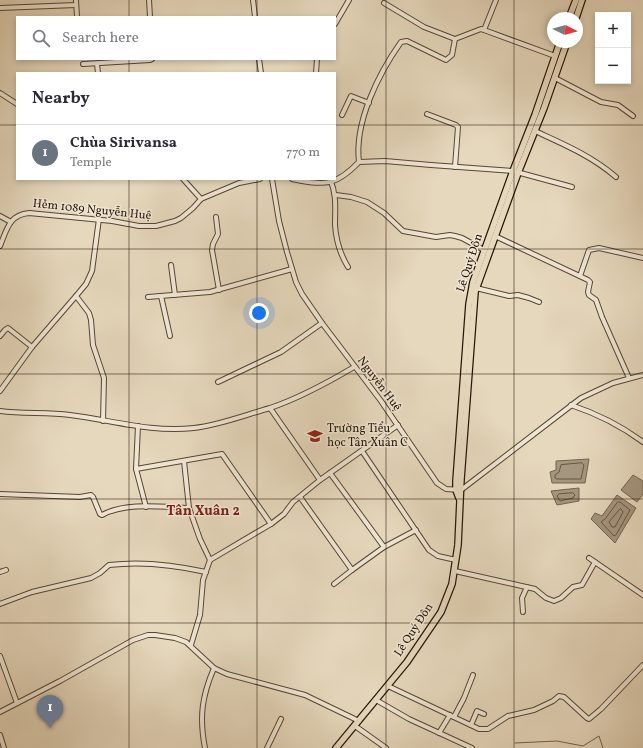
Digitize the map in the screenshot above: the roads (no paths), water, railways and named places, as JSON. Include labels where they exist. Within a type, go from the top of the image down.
[{"type":"main road","points":[[575,10],[576,0]]},
{"type":"main road","points":[[575,10],[582,0]]},
{"type":"main road","name":"Lê Quý Đôn","points":[[336,748],[407,662],[441,612],[449,594],[455,571],[461,502],[458,490],[471,290],[484,250],[515,172],[558,48]]},
{"type":"main road","name":"Lê Quý Đôn","points":[[468,354],[476,288],[496,236],[515,172],[535,131],[565,48]]},
{"type":"street","points":[[149,0],[150,16]]},
{"type":"street","points":[[253,0],[254,16]]},
{"type":"street","points":[[336,22],[349,0]]},
{"type":"street","points":[[484,30],[496,0]]},
{"type":"street","points":[[0,8],[76,2],[77,16]]},
{"type":"street","points":[[384,3],[424,27],[455,39],[484,30],[555,56]]},
{"type":"street","points":[[359,162],[358,155],[361,129],[369,103],[381,76],[401,42],[407,41],[446,60],[451,57],[455,39]]},
{"type":"street","points":[[83,64],[150,60]]},
{"type":"street","points":[[259,60],[260,72]]},
{"type":"street","points":[[316,72],[317,60]]},
{"type":"street","points":[[98,64],[98,72]]},
{"type":"street","points":[[554,78],[601,102],[618,105],[633,116]]},
{"type":"street","points":[[0,93],[16,103]]},
{"type":"street","points":[[342,115],[351,96],[369,103]]},
{"type":"street","points":[[427,114],[458,127],[455,167]]},
{"type":"street","points":[[535,131],[578,151],[604,166],[616,177]]},
{"type":"street","points":[[336,178],[349,172],[359,162],[385,161],[515,172],[572,187]]},
{"type":"street","points":[[184,180],[201,199]]},
{"type":"street","name":"Hẻm 1089 Nguyễn Huệ","points":[[11,222],[20,214],[29,213],[112,220],[139,226],[156,226],[181,218],[201,199],[239,183],[255,180]]},
{"type":"street","name":"Nguyễn Huệ","points":[[272,180],[280,221],[292,269],[302,294],[398,426],[437,483],[443,488],[458,490]]},
{"type":"street","points":[[297,180],[319,184],[331,180],[336,195],[336,237],[342,256],[348,267]]},
{"type":"street","points":[[336,195],[351,197],[367,202],[384,213],[403,231],[436,237],[455,236],[462,238],[484,250]]},
{"type":"street","points":[[0,216],[11,222],[0,246]]},
{"type":"street","points":[[216,217],[218,234],[212,250],[219,290]]},
{"type":"street","points":[[0,391],[32,347],[86,284],[92,271],[99,219]]},
{"type":"street","points":[[496,236],[590,282],[588,292],[589,295],[596,300],[629,378]]},
{"type":"street","points":[[580,276],[589,250],[595,248],[643,258]]},
{"type":"street","points":[[171,264],[175,295]]},
{"type":"street","points":[[148,297],[202,293],[219,290],[292,269]]},
{"type":"street","points":[[476,288],[509,296],[518,295],[539,302]]},
{"type":"street","points":[[76,296],[89,313],[93,345],[102,370],[104,386],[103,421]]},
{"type":"street","points":[[161,296],[170,336]]},
{"type":"street","points":[[218,382],[281,352],[322,323]]},
{"type":"street","points":[[0,336],[8,328],[32,347]]},
{"type":"street","points":[[0,411],[71,415],[138,426],[180,429],[194,428],[212,425],[287,403],[311,392],[354,367]]},
{"type":"street","points":[[458,490],[581,398],[629,378],[643,375]]},
{"type":"street","points":[[571,405],[622,427],[643,442]]},
{"type":"street","points":[[270,408],[320,480]]},
{"type":"street","points":[[138,426],[136,469],[146,507]]},
{"type":"street","points":[[191,645],[200,615],[202,588],[210,560],[271,524],[284,514],[300,496],[320,480],[398,426]]},
{"type":"street","points":[[362,450],[429,550],[438,556],[456,560]]},
{"type":"street","points":[[136,469],[222,454],[271,524]]},
{"type":"street","points":[[184,461],[189,508],[200,539],[210,560]]},
{"type":"street","points":[[330,473],[384,548]]},
{"type":"street","points":[[0,494],[80,497],[91,495],[101,515],[116,509],[146,507],[189,508]]},
{"type":"street","points":[[300,496],[352,570]]},
{"type":"street","points":[[334,584],[384,548],[416,530]]},
{"type":"street","points":[[589,558],[643,595]]},
{"type":"street","points":[[455,571],[535,589],[550,600],[557,600],[573,587],[582,585],[595,562]]},
{"type":"street","points":[[0,604],[32,592],[91,578],[100,573],[109,565],[122,564],[163,566],[206,572]]},
{"type":"street","points":[[0,572],[6,570]]},
{"type":"street","points":[[523,612],[522,601],[527,587]]},
{"type":"street","points":[[0,712],[60,681],[122,645],[140,637],[155,635],[180,639],[191,645],[214,668],[227,674],[239,679],[305,695],[359,721]]},
{"type":"street","points":[[0,656],[18,703]]},
{"type":"street","points":[[388,686],[479,729],[488,729],[508,716],[534,710],[559,696],[564,697],[587,718],[589,718],[601,709],[643,665]]},
{"type":"street","points":[[205,748],[202,708],[206,687],[214,668]]},
{"type":"street","points":[[439,733],[464,698],[473,675]]},
{"type":"street","points":[[376,700],[409,719],[472,748]]},
{"type":"street","points":[[471,725],[478,711],[484,714]]},
{"type":"street","points":[[267,748],[281,720]]},
{"type":"street","points":[[355,726],[386,748]]},
{"type":"street","points":[[0,735],[4,748]]},
{"type":"street","points":[[457,748],[459,743]]},
{"type":"water","points":[[589,459],[585,483],[552,483],[550,472],[556,470],[556,461]]},
{"type":"water","points":[[633,475],[643,481],[643,494],[637,502],[621,490]]},
{"type":"water","points":[[579,488],[579,501],[557,505],[551,491]]},
{"type":"water","points":[[617,495],[636,508],[615,543],[591,519],[595,513],[602,516]]},
{"type":"waterway","points":[[515,743],[557,741],[583,746],[599,736],[603,748]]},
{"type":"place","name":"Trường Tiểu học Tân Xuân C","points":[[315,436]]},
{"type":"place","name":"Chùa Sirivansa","points":[[50,728]]},
{"type":"district","name":"Tân Xuân 2","points":[[203,511]]}]
